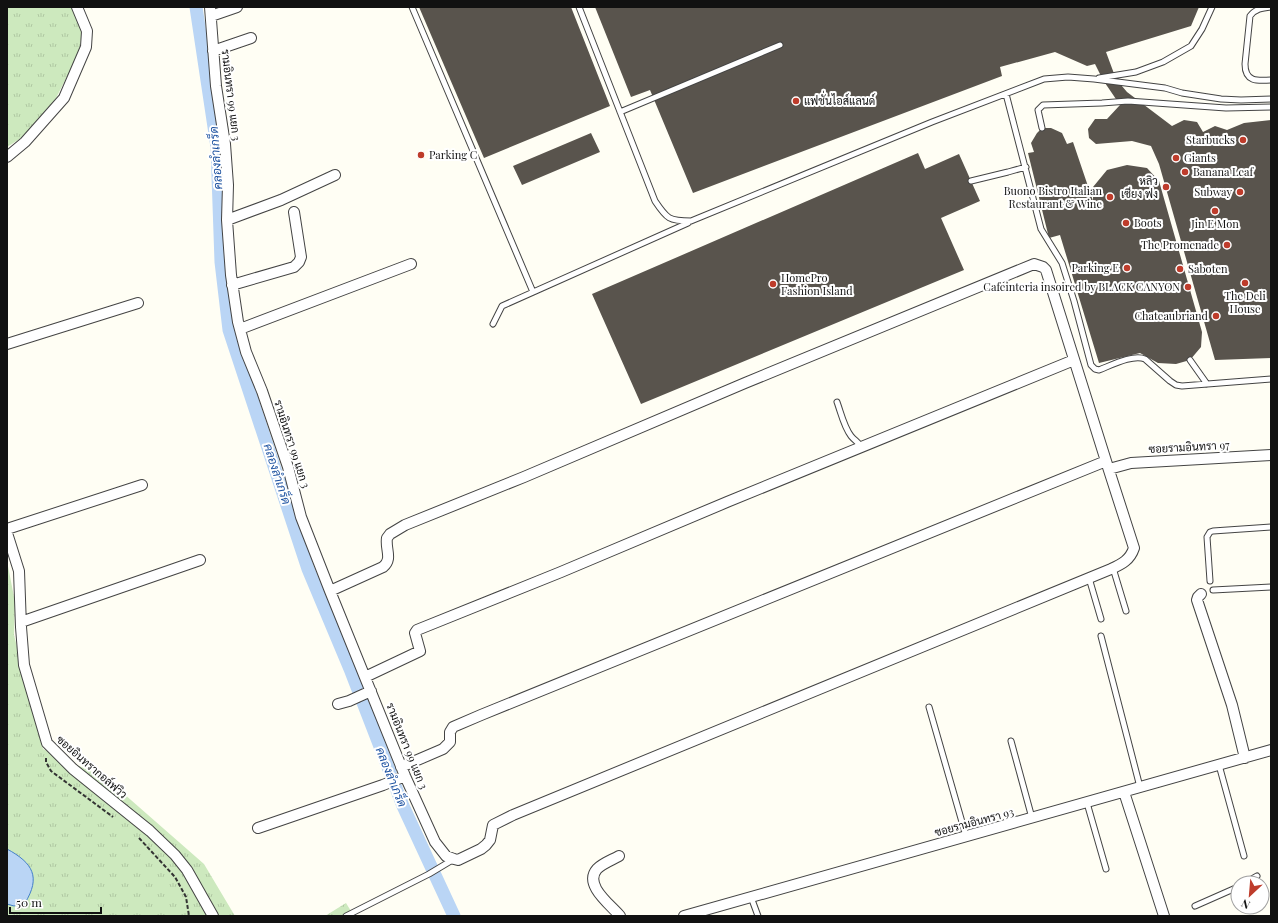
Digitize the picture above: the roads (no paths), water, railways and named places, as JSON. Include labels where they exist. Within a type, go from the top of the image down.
[{"type":"street","points":[[7,157],[25,142],[64,98],[86,47],[87,31],[77,7]]},
{"type":"street","points":[[210,12],[237,7]]},
{"type":"street","name":"รามอินทรา 99 แยก 3","points":[[210,12],[216,86],[225,144],[228,185],[227,220],[232,285],[246,352],[288,467],[301,517],[365,677],[368,693],[401,774],[435,842],[451,861]]},
{"type":"street","points":[[213,51],[251,38]]},
{"type":"street","points":[[227,220],[281,200],[336,175]]},
{"type":"street","points":[[232,285],[294,266],[299,262],[301,257],[294,212]]},
{"type":"street","points":[[240,329],[411,264]]},
{"type":"street","points":[[330,591],[387,564],[389,555],[387,538],[390,534],[405,525],[524,477],[1034,264],[1043,267],[1046,270],[1134,548],[1130,558],[1113,568],[1089,578],[513,815],[493,825],[490,840],[481,849],[458,860],[451,861]]},
{"type":"street","points":[[7,344],[138,303]]},
{"type":"street","points":[[365,677],[420,651],[415,633],[417,630],[1074,360]]},
{"type":"street","name":"ซอยรามอินทรา 97","points":[[401,774],[443,749],[450,742],[450,732],[452,727],[481,714],[1107,465],[1271,455]]},
{"type":"street","points":[[7,529],[142,485]]},
{"type":"street","name":"ซอยอินทรากอล์ฟวิว","points":[[7,533],[19,571],[24,665],[47,743],[73,769],[150,831],[175,855],[187,870],[213,916]]},
{"type":"street","points":[[21,622],[200,560]]},
{"type":"street","points":[[1201,594],[1197,600],[1232,705],[1245,758]]},
{"type":"street","points":[[338,704],[368,693]]},
{"type":"street","name":"ซอยรามอินทรา 93","points":[[684,916],[1271,750]]},
{"type":"street","points":[[258,828],[383,785],[401,774]]},
{"type":"street","points":[[1124,792],[1164,916]]},
{"type":"street","points":[[619,856],[601,866],[596,870],[594,875],[597,892],[620,916]]},
{"type":"lane","points":[[412,7],[533,292]]},
{"type":"lane","points":[[579,7],[655,201],[665,216],[676,221],[690,221]]},
{"type":"lane","points":[[1094,79],[1136,72],[1163,62],[1191,46],[1202,29],[1212,7]]},
{"type":"lane","points":[[1271,7],[1258,9],[1250,16],[1245,71],[1250,78],[1254,80],[1271,80]]},
{"type":"lane","points":[[620,112],[780,45]]},
{"type":"lane","points":[[493,324],[502,306],[690,221],[1044,78],[1068,77],[1094,79],[1165,88],[1182,93],[1221,100],[1271,99]]},
{"type":"lane","points":[[1006,94],[1041,229],[1062,263],[1077,300],[1091,365],[1095,369],[1099,370],[1137,357],[1145,359],[1168,380],[1178,386],[1271,379]]},
{"type":"lane","points":[[1042,128],[1038,110],[1043,105],[1128,101],[1226,108],[1271,107]]},
{"type":"lane","points":[[971,181],[1026,167]]},
{"type":"lane","points":[[1190,360],[1208,384]]},
{"type":"lane","points":[[837,402],[848,430],[860,443],[862,448]]},
{"type":"lane","points":[[1210,581],[1207,537],[1210,532],[1213,530],[1271,527]]},
{"type":"lane","points":[[1113,568],[1126,611]]},
{"type":"lane","points":[[1089,578],[1101,619]]},
{"type":"lane","points":[[1213,590],[1271,587]]},
{"type":"lane","points":[[1101,636],[1140,787]]},
{"type":"lane","points":[[929,707],[966,836]]},
{"type":"lane","points":[[1011,742],[1032,818]]},
{"type":"lane","points":[[1219,764],[1244,856]]},
{"type":"lane","points":[[1087,803],[1106,869]]},
{"type":"lane","points":[[346,916],[429,874],[451,861]]},
{"type":"lane","points":[[1195,906],[1230,891]]},
{"type":"lane","points":[[751,897],[758,916]]},
{"type":"water","points":[[7,849],[16,854],[28,865],[32,872],[33,878],[33,886],[25,903],[14,906],[7,904]]},
{"type":"waterway","name":"คลองลำเกร็ด","points":[[196,7],[217,147],[221,262],[229,330],[308,569],[350,669],[403,806],[454,916]]},
{"type":"place","name":"แฟชั่นไอส์แลนด์","points":[[796,101]]},
{"type":"place","name":"Starbucks","points":[[1243,140]]},
{"type":"place","name":"Parking C","points":[[421,155]]},
{"type":"place","name":"Giants","points":[[1176,158]]},
{"type":"place","name":"Banana Leaf","points":[[1185,172]]},
{"type":"place","name":"หลิว เซียง ฟง","points":[[1166,187]]},
{"type":"place","name":"Subway","points":[[1240,192]]},
{"type":"place","name":"Buono Bistro Italian Restaurant & Wine","points":[[1110,197]]},
{"type":"place","name":"Jin E Mon","points":[[1215,211]]},
{"type":"place","name":"Boots","points":[[1126,223]]},
{"type":"place","name":"The Promenade","points":[[1227,245]]},
{"type":"place","name":"Parking E","points":[[1127,268]]},
{"type":"place","name":"Saboten","points":[[1180,269]]},
{"type":"place","name":"The Deli House","points":[[1245,283]]},
{"type":"place","name":"HomePro Fashion Island","points":[[773,284]]},
{"type":"place","name":"Cafeinteria insoired by BLACK CANYON","points":[[1188,287]]},
{"type":"place","name":"Chateaubriand","points":[[1216,316]]}]
